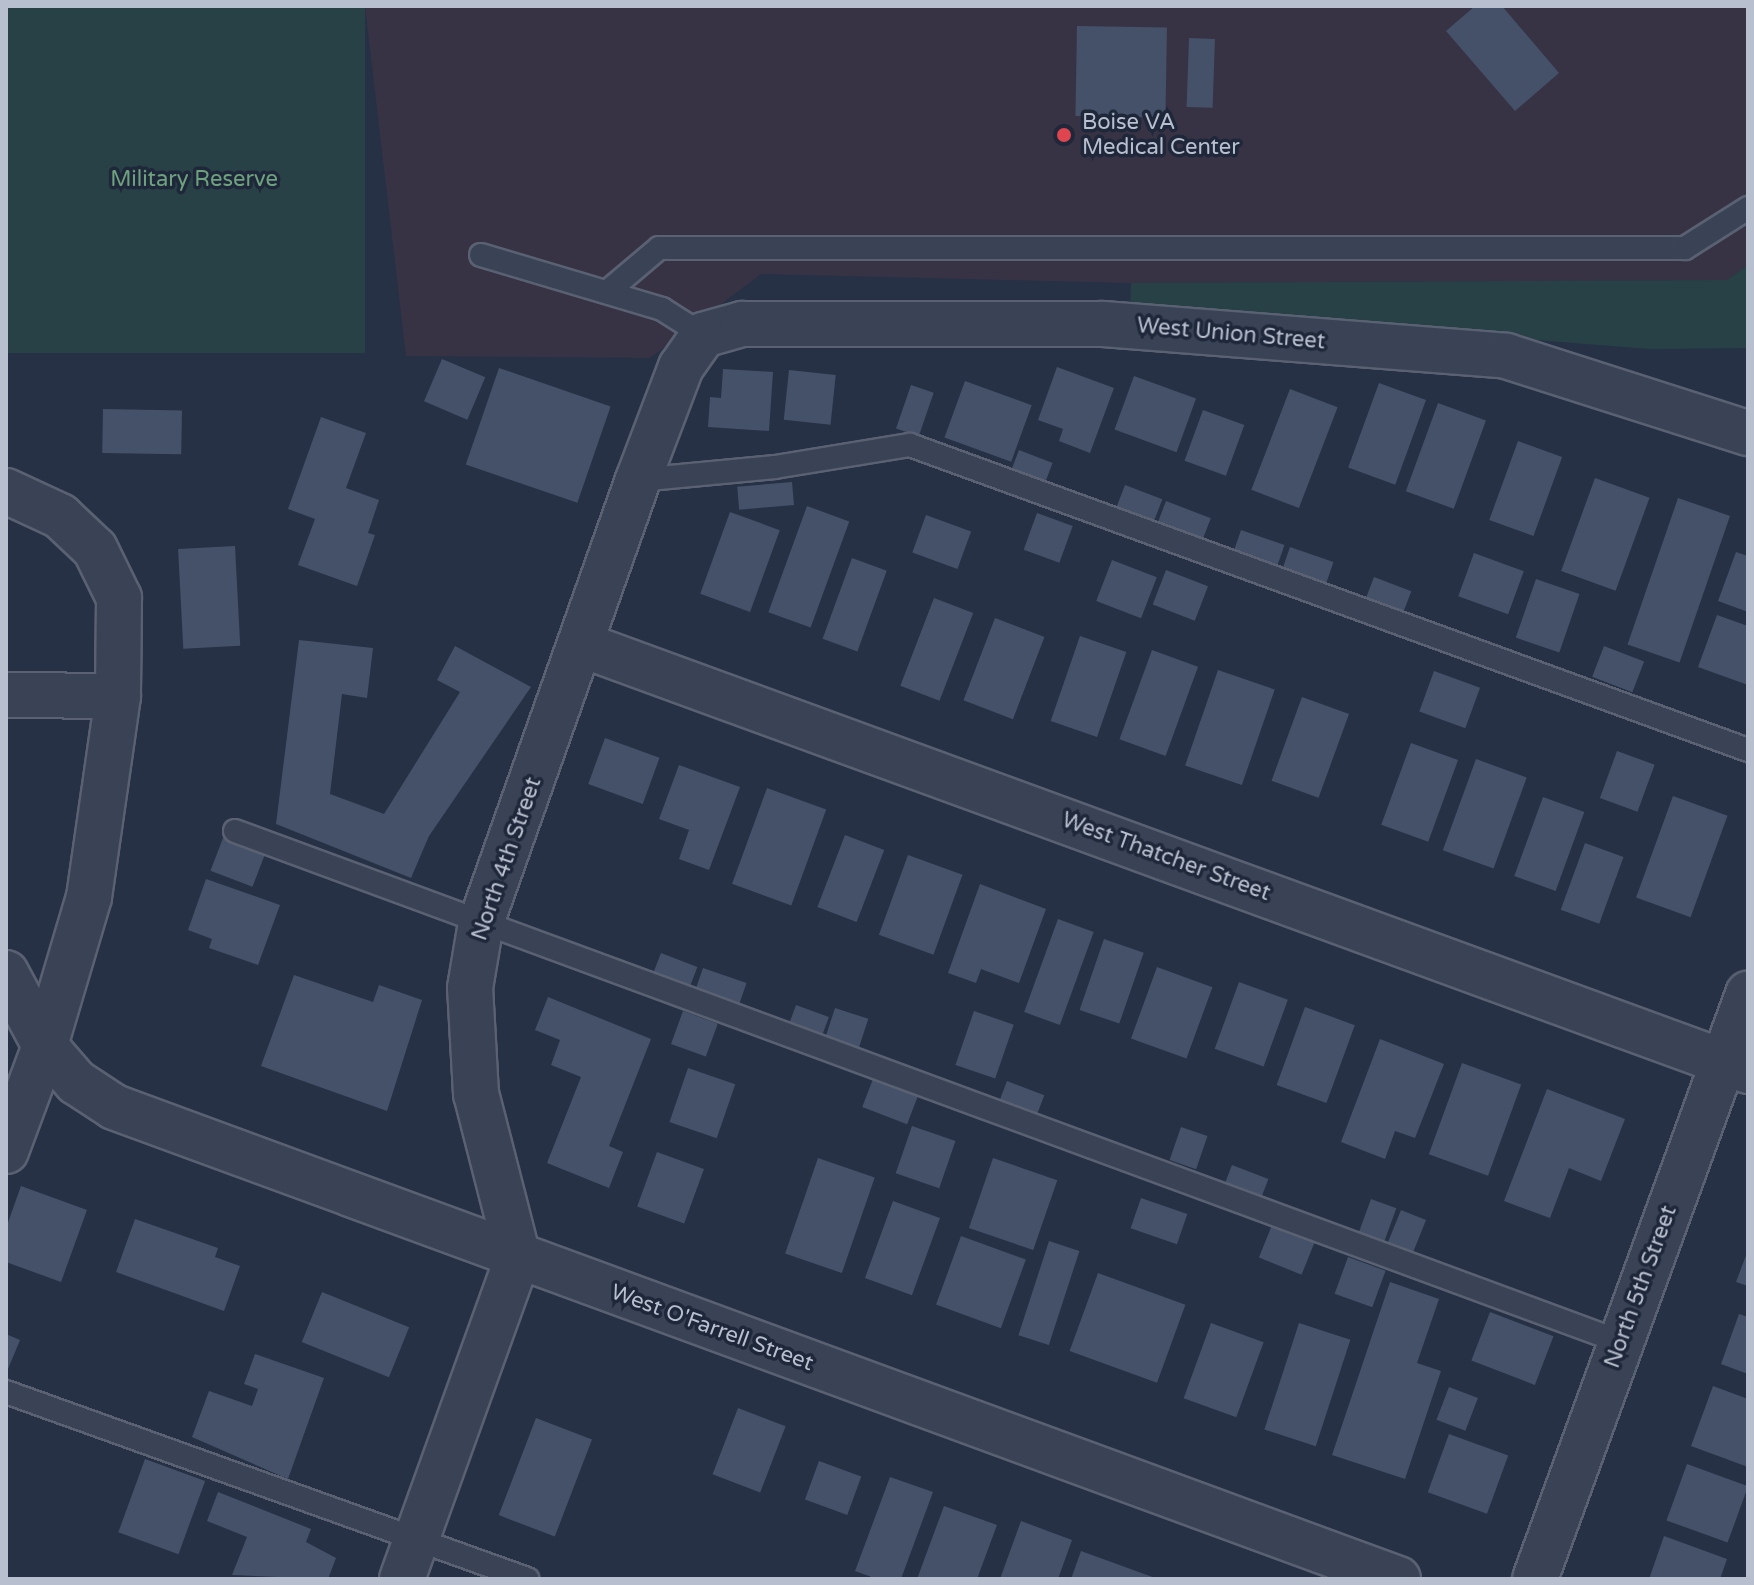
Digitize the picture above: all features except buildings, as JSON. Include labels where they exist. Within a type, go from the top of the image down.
[{"type":"street","name":"West Union Street","points":[[703,335],[742,324],[1103,324],[1506,356],[1748,433]]},
{"type":"street","name":"North 4th Street","points":[[518,1257],[476,1094],[470,988],[481,923],[583,645],[638,480],[681,367],[703,335]]},
{"type":"street","points":[[6,491],[60,516],[95,549],[119,598],[118,696],[89,897],[45,1046],[6,1151]]},
{"type":"street","name":"West Thatcher Street","points":[[583,645],[1736,1066]]},
{"type":"street","points":[[6,695],[118,696]]},
{"type":"street","name":"West O'Farrell Street","points":[[6,973],[45,1046],[76,1082],[114,1107],[1398,1579]]},
{"type":"street","name":"North 5th Street","points":[[1535,1579],[1621,1342],[1736,1066],[1748,994]]},
{"type":"street","points":[[409,1559],[518,1257]]},
{"type":"lane","points":[[607,292],[659,248],[1685,248],[1748,208]]},
{"type":"lane","points":[[481,255],[662,309],[703,335]]},
{"type":"lane","points":[[638,480],[775,467],[910,445],[1748,750]]},
{"type":"lane","points":[[235,831],[1621,1342]]},
{"type":"lane","points":[[6,1392],[409,1559],[527,1579]]},
{"type":"shaded area","name":"Boise VA Medical Center","points":[[365,6],[1748,6],[1748,265],[1727,280],[1131,283],[761,274],[650,358],[406,356]]},
{"type":"green space","name":"Military Reserve","points":[[6,6],[365,6],[365,353],[6,353]]},
{"type":"green space","points":[[1748,265],[1748,348],[1649,349],[1130,307],[1131,283],[1727,280]]},
{"type":"place","name":"Boise VA Medical Center","points":[[1064,135]]}]
